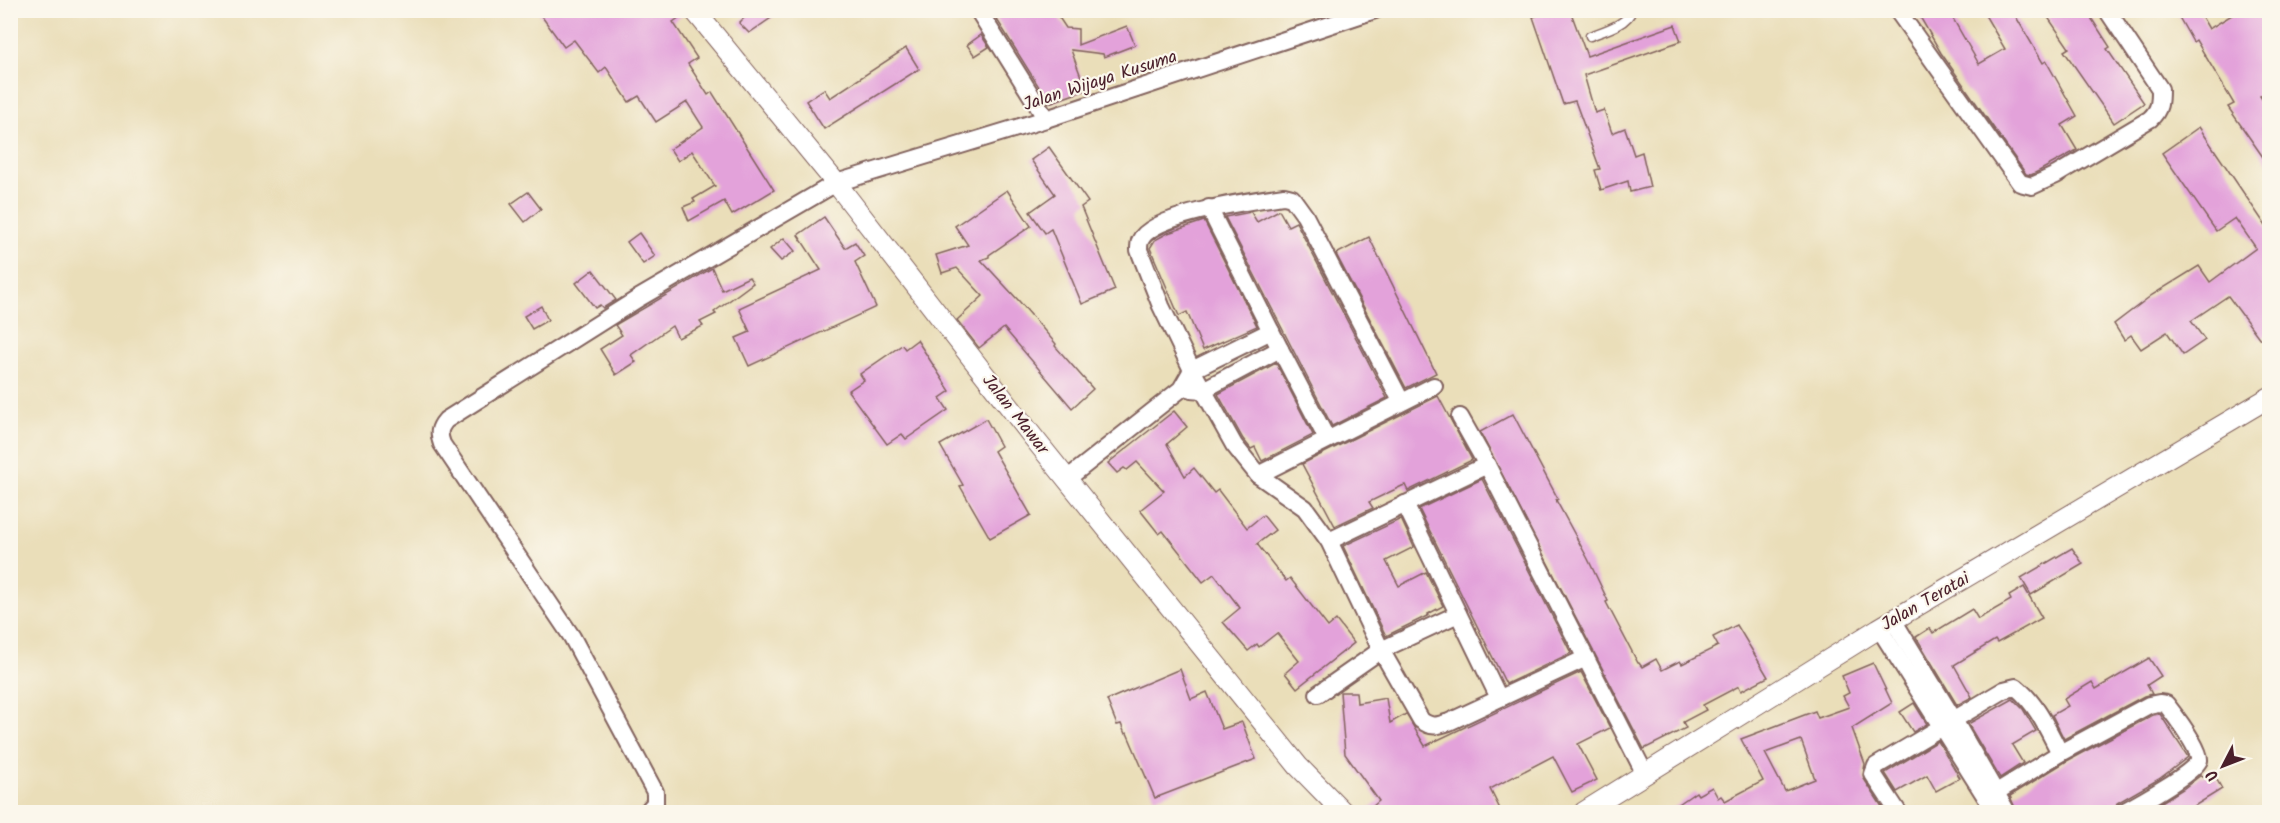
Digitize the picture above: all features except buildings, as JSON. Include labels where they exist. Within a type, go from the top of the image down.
[{"type":"street","name":"Jalan Mawar","points":[[694,10],[836,183],[1067,479],[1298,766],[1343,813]]},
{"type":"street","points":[[978,10],[1046,119]]},
{"type":"street","points":[[1897,10],[2020,183],[2032,186],[2056,175],[2150,119],[2157,112],[2160,89],[2107,10]]},
{"type":"street","name":"Jalan Wijaya Kusuma","points":[[647,813],[655,803],[655,792],[572,637],[442,444],[439,435],[440,427],[446,420],[639,298],[836,183],[1046,119],[1374,11]]},
{"type":"street","points":[[1401,401],[1305,216],[1292,198],[1284,196],[1209,208],[1158,226],[1144,235],[1139,242],[1139,250],[1161,306],[1192,370],[1234,445],[1258,475],[1305,508],[1329,541],[1381,650],[1421,720],[1428,725],[1436,726],[1449,722],[1586,658]]},
{"type":"street","points":[[1209,208],[1327,439]]},
{"type":"street","points":[[1067,479],[1181,389],[1192,370],[1270,331]]},
{"type":"street","points":[[1181,389],[1203,390],[1280,349]]},
{"type":"street","points":[[1258,475],[1434,386]]},
{"type":"street","name":"Jalan Teratai","points":[[1584,813],[1886,624],[2270,397]]},
{"type":"street","points":[[1460,417],[1488,465],[1645,774]]},
{"type":"street","points":[[1329,541],[1488,465]]},
{"type":"street","points":[[1405,504],[1499,698]]},
{"type":"street","points":[[1318,694],[1381,650],[1458,614]]},
{"type":"street","points":[[1886,624],[1948,723],[1993,801],[2007,813]]},
{"type":"street","points":[[1898,813],[1873,774],[1876,766],[2004,690],[2016,687],[2034,706],[2060,753]]},
{"type":"street","points":[[1993,801],[2060,753],[2149,705],[2166,704],[2195,747],[2200,757],[2198,763],[2181,777],[2123,813]]},
{"type":"lane","points":[[1590,36],[1623,22],[1630,16],[1632,10]]}]
